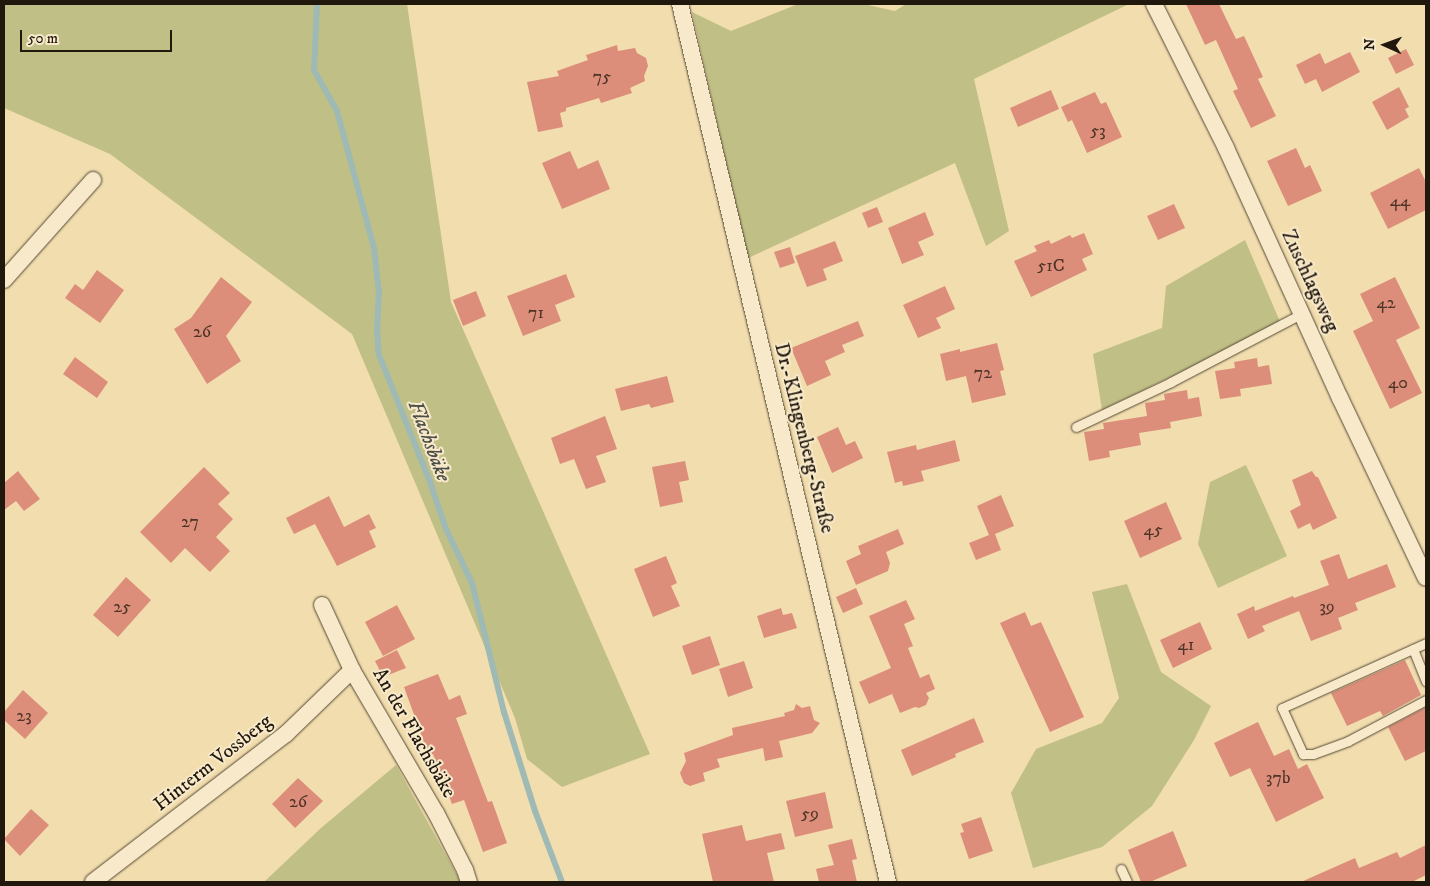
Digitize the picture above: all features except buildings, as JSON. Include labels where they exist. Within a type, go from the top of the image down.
[{"type":"street","name":"Dr.-Klingenberg-Straße","points":[[680,4],[888,882]]},
{"type":"street","name":"Zuschlagsweg","points":[[1154,4],[1226,148],[1303,313],[1340,398],[1426,578]]},
{"type":"street","points":[[4,280],[93,180]]},
{"type":"street","name":"An der Flachsbäke","points":[[322,605],[352,670],[431,804],[465,870],[469,882]]},
{"type":"street","name":"Hinterm Vossberg","points":[[93,882],[286,734],[352,670]]},
{"type":"lane","points":[[1076,427],[1171,382],[1303,313]]},
{"type":"lane","points":[[1426,643],[1282,708],[1303,754],[1313,754],[1348,741],[1426,700]]},
{"type":"lane","points":[[1413,649],[1426,682]]},
{"type":"lane","points":[[1121,869],[1127,882]]},
{"type":"shaded area","points":[[4,4],[407,4],[451,302],[650,754],[562,787],[527,759],[515,718],[352,334],[110,154],[4,108]]},
{"type":"shaded area","points":[[798,4],[863,4],[895,11],[906,4],[1129,4],[974,79],[1009,231],[986,246],[955,163],[748,258],[692,12],[731,31]]},
{"type":"shaded area","points":[[1245,240],[1281,324],[1102,410],[1093,354],[1162,328],[1166,286]]},
{"type":"shaded area","points":[[1246,465],[1287,556],[1218,588],[1198,544],[1210,482]]},
{"type":"shaded area","points":[[1127,584],[1161,672],[1211,706],[1194,740],[1152,806],[1102,847],[1033,868],[1011,793],[1036,749],[1102,723],[1119,698],[1092,592]]},
{"type":"shaded area","points":[[396,765],[461,882],[264,882],[321,828]]},
{"type":"waterway","name":"Flachsbäke","points":[[317,4],[314,70],[337,111],[374,248],[379,293],[377,329],[379,355],[430,482],[446,529],[472,583],[504,712],[535,811],[562,882]]}]
